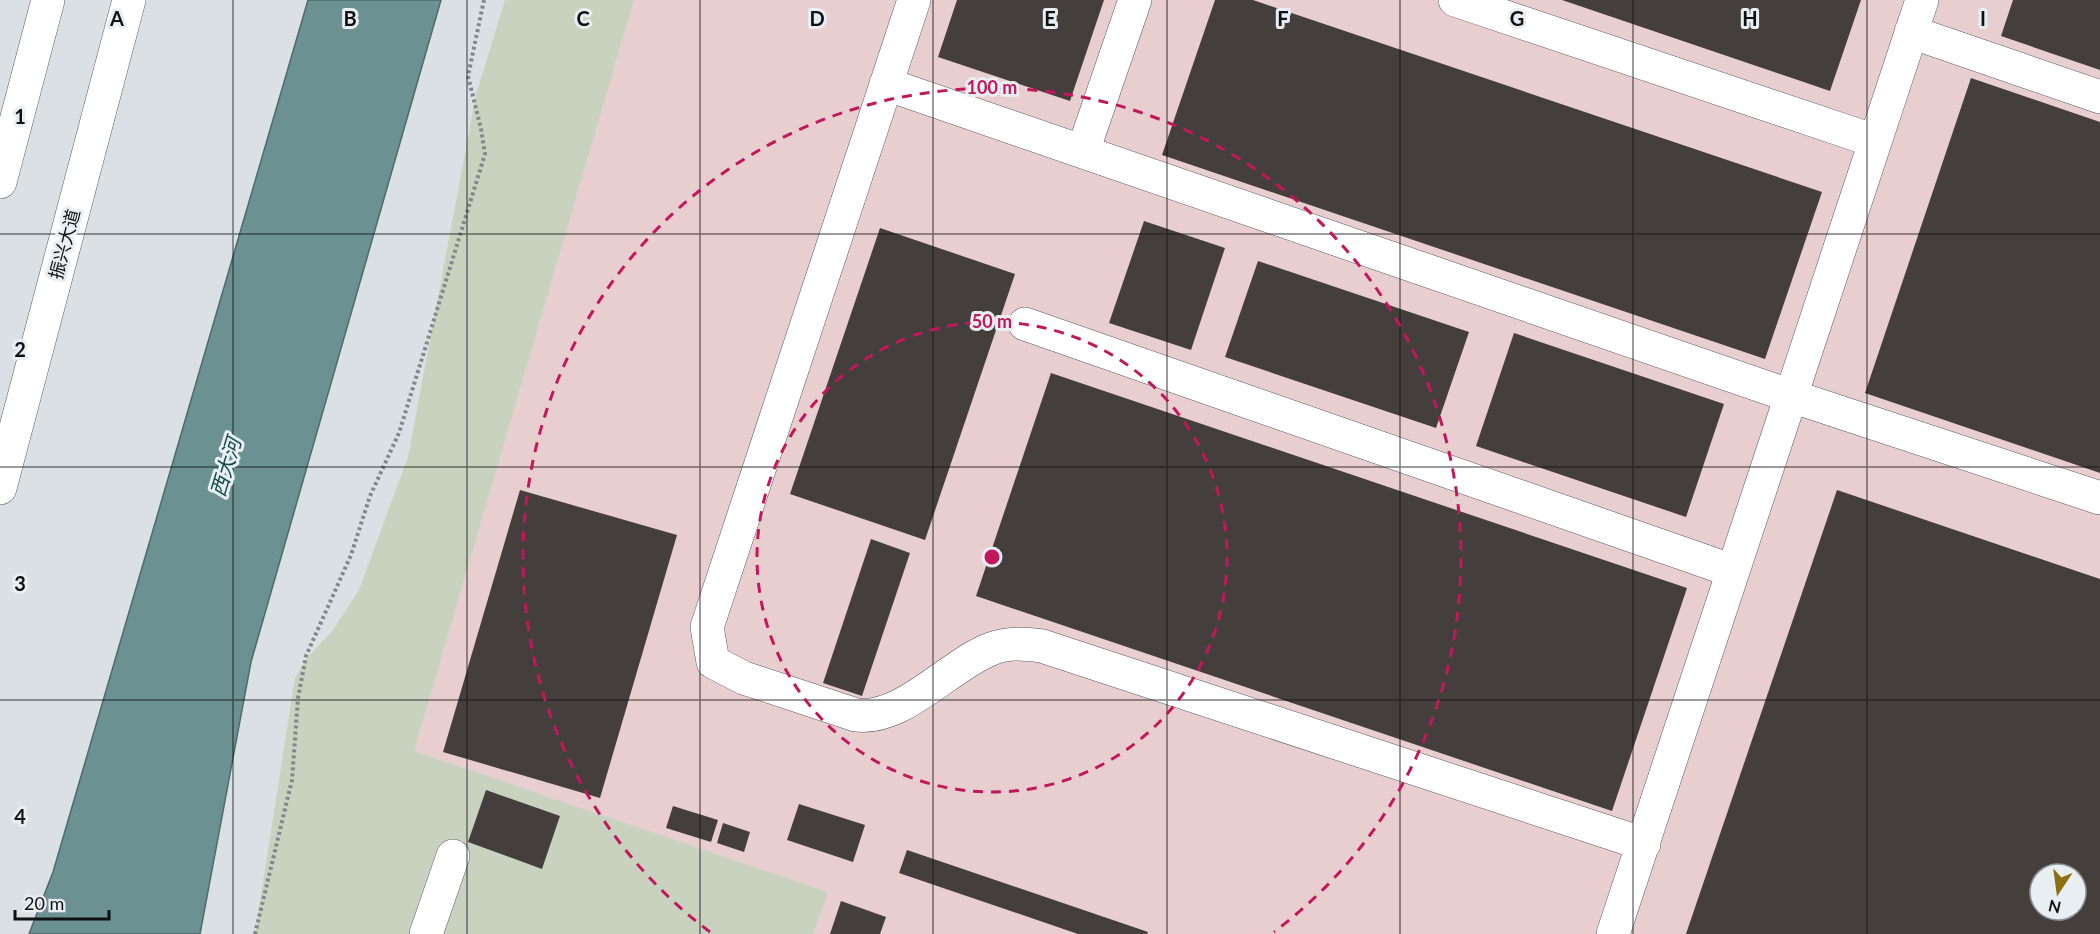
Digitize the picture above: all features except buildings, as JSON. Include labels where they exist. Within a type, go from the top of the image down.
[{"type":"main road","points":[[0,182],[48,0]]},
{"type":"main road","name":"振兴大道","points":[[0,488],[129,0]]},
{"type":"main road","points":[[914,0],[707,627],[713,662],[744,678],[855,715],[866,716],[895,708],[990,649],[1020,644],[1042,646],[1644,844]]},
{"type":"main road","points":[[1083,152],[1135,0]]},
{"type":"main road","points":[[1455,0],[1875,141]]},
{"type":"main road","points":[[1613,934],[1922,0]]},
{"type":"main road","points":[[1911,32],[2100,97]]},
{"type":"main road","points":[[886,84],[1791,396],[2100,498]]},
{"type":"main road","points":[[1025,324],[1733,571]]},
{"type":"main road","points":[[426,934],[453,856]]},
{"type":"path","points":[[255,934],[292,780],[298,698],[306,656],[351,555],[370,496],[399,432],[485,154],[468,76],[484,0]]},
{"type":"shaded area","points":[[634,0],[2100,0],[2100,934],[813,934],[827,892],[414,751]]},
{"type":"green space","points":[[505,0],[634,0],[414,751],[828,892],[813,934],[255,934],[295,678],[308,657],[333,630],[359,590],[408,457],[476,95]]},
{"type":"water","name":"西大河","points":[[308,0],[441,0],[251,662],[200,934],[29,934],[53,872]]}]
